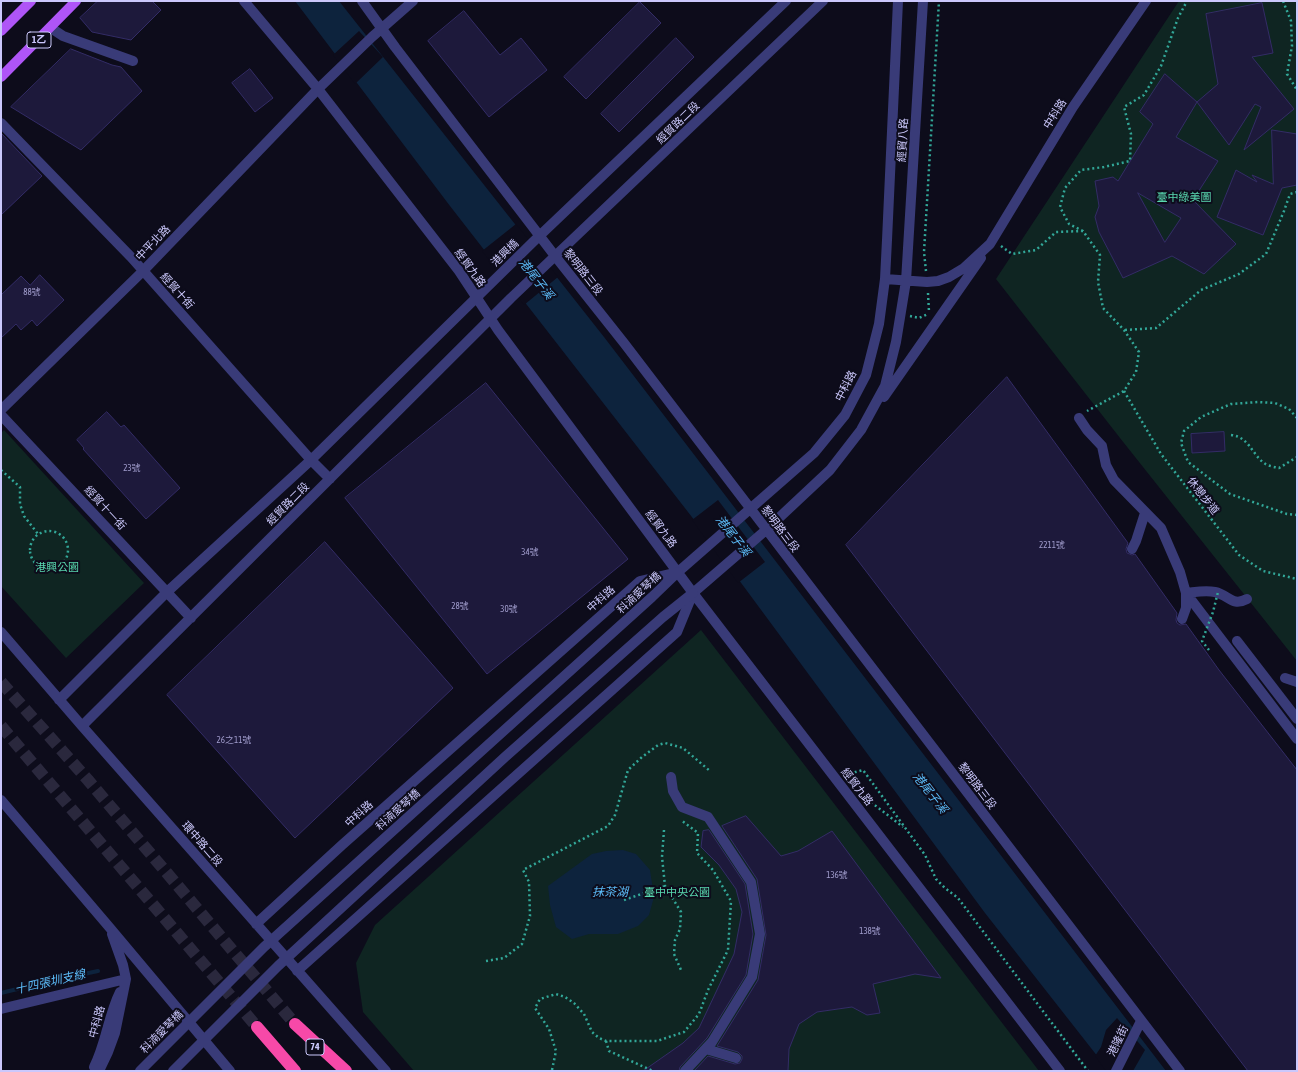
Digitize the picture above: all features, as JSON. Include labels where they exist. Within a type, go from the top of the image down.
[{"type":"highway","name":"74","points":[[336,1071],[295,1024],[346,1071]]},
{"type":"highway","points":[[286,1071],[257,1027],[295,1071]]},
{"type":"main road","points":[[1,31],[31,1]]},
{"type":"main road","name":"1乙","points":[[1,78],[76,1]]},
{"type":"street","name":"經貿九路","points":[[244,1],[318,89],[458,271],[490,319],[693,593],[1060,1071]]},
{"type":"street","name":"黎明路三段","points":[[362,1],[539,236],[552,258],[624,343],[1139,1024],[1180,1071]]},
{"type":"street","name":"中平北路","points":[[1,410],[143,271],[328,79],[413,1]]},
{"type":"street","name":"經貿路二段","points":[[532,243],[786,1]]},
{"type":"street","name":"經貿路二段","points":[[82,726],[511,298],[823,1]]},
{"type":"street","name":"經貿八路","points":[[885,279],[898,1]]},
{"type":"street","name":"經貿八路","points":[[906,281],[923,1]]},
{"type":"street","name":"中科路","points":[[298,971],[677,632],[693,593],[766,530],[830,470],[861,430],[958,292],[990,244],[1074,107],[1146,1]]},
{"type":"street","points":[[51,28],[63,36],[133,61]]},
{"type":"street","name":"經貿十街","points":[[1,123],[143,271],[311,460],[330,478]]},
{"type":"street","name":"港興橋","points":[[495,279],[532,243]]},
{"type":"street","name":"中科路","points":[[256,924],[348,839],[640,581],[678,572],[814,453],[844,416],[866,375],[879,324],[885,279],[927,282],[938,281],[964,268],[990,244]]},
{"type":"street","name":"經貿路二段","points":[[59,700],[167,592],[311,460],[495,279]]},
{"type":"street","name":"中科路","points":[[861,430],[885,386],[896,342],[906,281]]},
{"type":"street","name":"經貿十一街","points":[[1,415],[191,618]]},
{"type":"street","points":[[1079,418],[1087,430],[1102,446],[1106,464],[1114,480],[1161,528],[1180,572],[1186,593],[1186,608],[1182,619]]},
{"type":"street","points":[[1132,549],[1145,513]]},
{"type":"street","name":"科湳愛琴橋","points":[[140,1071],[264,947],[678,572]]},
{"type":"street","points":[[1186,593],[1206,590],[1218,592],[1236,602],[1248,599]]},
{"type":"street","points":[[173,1071],[295,950],[504,757],[663,616],[693,593]]},
{"type":"street","points":[[1186,593],[1297,739]]},
{"type":"street","name":"環中路二段","points":[[1,632],[59,700],[386,1071]]},
{"type":"street","points":[[1237,641],[1297,719]]},
{"type":"street","points":[[1285,678],[1297,682]]},
{"type":"street","points":[[671,778],[673,791],[682,807],[708,817],[751,882],[760,934],[752,977],[712,1042],[685,1071]]},
{"type":"street","points":[[1,800],[230,1071]]},
{"type":"street","name":"中科路","points":[[99,1071],[115,1033],[126,979],[110,928]]},
{"type":"street","points":[[1,1009],[126,979]]},
{"type":"street","name":"中科路","points":[[92,1071],[103,1045],[114,1005],[126,979]]},
{"type":"street","name":"港隆街","points":[[1116,1071],[1139,1024]]},
{"type":"street","points":[[706,1049],[736,1058]]},
{"type":"path","points":[[924,252],[938,1]]},
{"type":"path","points":[[1079,418],[1085,412],[1124,391],[1136,372],[1139,352],[1124,330],[1103,308],[1098,282],[1100,255],[1083,231],[1068,224],[1060,207],[1065,188],[1081,170],[1104,167],[1130,161],[1130,134],[1124,108],[1144,95],[1161,66],[1178,18],[1187,1]]},
{"type":"path","points":[[1283,1],[1291,21],[1292,46],[1287,74],[1297,90]]},
{"type":"path","points":[[1124,330],[1156,328],[1200,290],[1239,274],[1266,254],[1290,194],[1297,192]]},
{"type":"path","points":[[1001,246],[1012,254],[1036,250],[1056,232],[1083,231]]},
{"type":"path","name":"休憩步道","points":[[1124,391],[1161,454],[1239,555],[1263,571],[1297,579]]},
{"type":"path","points":[[1297,418],[1289,409],[1275,403],[1258,402],[1231,404],[1202,417],[1184,431],[1180,442],[1188,462],[1230,494],[1287,514],[1297,515]]},
{"type":"path","points":[[1231,435],[1239,436],[1265,464],[1279,468],[1297,457]]},
{"type":"path","points":[[1,470],[20,487],[20,504],[24,516],[38,534]]},
{"type":"path","points":[[44,531],[57,532],[66,541],[68,554],[63,564],[51,570],[45,570],[34,563],[31,557],[30,545],[38,534],[44,531]]},
{"type":"path","points":[[1209,650],[1202,641],[1213,612],[1218,592]]},
{"type":"path","points":[[486,961],[504,958],[522,944],[530,916],[529,882],[523,870],[608,826],[615,815],[628,770],[642,756],[658,745],[665,743],[683,748],[710,771]]},
{"type":"path","points":[[845,775],[863,770],[925,855],[936,879],[958,898],[1088,1071]]},
{"type":"path","points":[[864,798],[906,829]]},
{"type":"path","points":[[552,1070],[556,1051],[549,1029],[535,1008],[540,999],[556,994],[565,996],[584,1014],[592,1032],[599,1038],[606,1041],[657,1041],[684,1032],[699,1014],[708,990],[728,950],[731,902],[713,870],[697,853],[698,833],[680,819],[673,811],[677,799]]},
{"type":"path","points":[[664,830],[662,857],[665,886],[681,912],[680,929],[675,940],[674,954],[681,970]]},
{"type":"path","points":[[624,900],[665,886]]},
{"type":"path","points":[[606,1041],[609,1051],[653,1071]]},
{"type":"green space","name":"臺中綠美圖","points":[[1179,1],[1297,1],[1297,661],[996,279]]},
{"type":"green space","name":"港興公園","points":[[4,430],[144,583],[66,658],[1,586],[1,433]]},
{"type":"green space","name":"臺中中央公園","points":[[701,630],[1039,1071],[414,1071],[363,1012],[356,963],[375,925]]},
{"type":"water","name":"港尾子溪","points":[[295,1],[339,1],[604,337],[1166,1071],[1109,1071],[985,913],[702,530],[450,206]]},
{"type":"water","name":"抹茶湖","points":[[623,850],[636,854],[650,870],[654,897],[649,915],[638,926],[618,934],[589,934],[572,939],[556,927],[550,905],[548,886],[592,854]]},
{"type":"pier","points":[[359,31],[383,57],[355,84],[333,55]]},
{"type":"pier","points":[[516,224],[558,277],[524,305],[482,251]]},
{"type":"pier","points":[[718,500],[765,562],[738,583],[692,520]]},
{"type":"pier","points":[[1117,1018],[1145,1050],[1133,1071],[1106,1071],[1095,1056],[1101,1047],[1106,1030]]},
{"type":"building","points":[[98,1],[152,1],[161,10],[131,40],[92,32],[80,18]]},
{"type":"building","points":[[640,2],[661,23],[586,99],[564,77]]},
{"type":"building","points":[[1262,3],[1273,53],[1252,57],[1294,109],[1244,150],[1261,107],[1255,104],[1229,145],[1197,102],[1218,84],[1206,14]]},
{"type":"building","points":[[464,11],[500,55],[521,38],[547,70],[489,117],[428,41]]},
{"type":"building","points":[[676,38],[694,57],[619,132],[601,114]]},
{"type":"building","points":[[71,49],[121,67],[142,91],[81,150],[11,107]]},
{"type":"building","points":[[250,69],[273,98],[255,112],[232,83]]},
{"type":"building","points":[[1165,74],[1197,102],[1176,137],[1218,161],[1193,200],[1236,244],[1204,274],[1172,256],[1123,278],[1099,232],[1095,217],[1099,206],[1095,181],[1113,177],[1118,181],[1153,124],[1140,112]],"holes":[[[1138,193],[1181,218],[1165,242]]]},
{"type":"building","points":[[1272,130],[1297,134],[1297,185],[1282,188],[1263,235],[1217,217],[1236,170],[1257,182],[1252,175],[1273,184]]},
{"type":"building","points":[[1,133],[42,176],[1,215]]},
{"type":"building","points":[[40,275],[64,300],[37,326],[32,320],[21,330],[16,324],[1,338],[1,295],[21,276],[30,285]]},
{"type":"building","points":[[1007,377],[1128,543],[1126,549],[1127,553],[1132,555],[1135,554],[1177,613],[1177,623],[1180,625],[1186,624],[1219,670],[1297,770],[1297,1071],[1248,1071],[846,545]]},
{"type":"building","points":[[486,383],[628,559],[487,674],[345,498]]},
{"type":"building","points":[[107,412],[121,427],[124,425],[180,488],[146,519],[83,449],[84,448],[77,440]]},
{"type":"building","points":[[1224,432],[1225,451],[1192,453],[1191,434]]},
{"type":"building","points":[[325,542],[453,688],[295,838],[167,695]]},
{"type":"building","points":[[746,816],[781,856],[798,851],[832,831],[941,978],[915,974],[873,984],[880,1013],[867,1015],[852,1007],[817,1012],[799,1024],[789,1049],[788,1071],[694,1071],[708,1056],[735,1064],[740,1063],[742,1059],[742,1056],[738,1052],[717,1046],[758,980],[766,935],[757,879],[722,826]]},
{"type":"building","points":[[709,830],[745,884],[753,934],[746,975],[707,1038],[680,1067],[679,1071],[643,1071],[683,1043],[699,1028],[734,954],[742,912],[736,889],[719,865],[701,847],[703,831]]},
{"type":"waterway","name":"十四張圳支線","points":[[1,993],[98,971]]},
{"type":"tunnel","points":[[1,682],[88,780],[295,1024]]},
{"type":"tunnel","points":[[1,726],[257,1027]]}]
